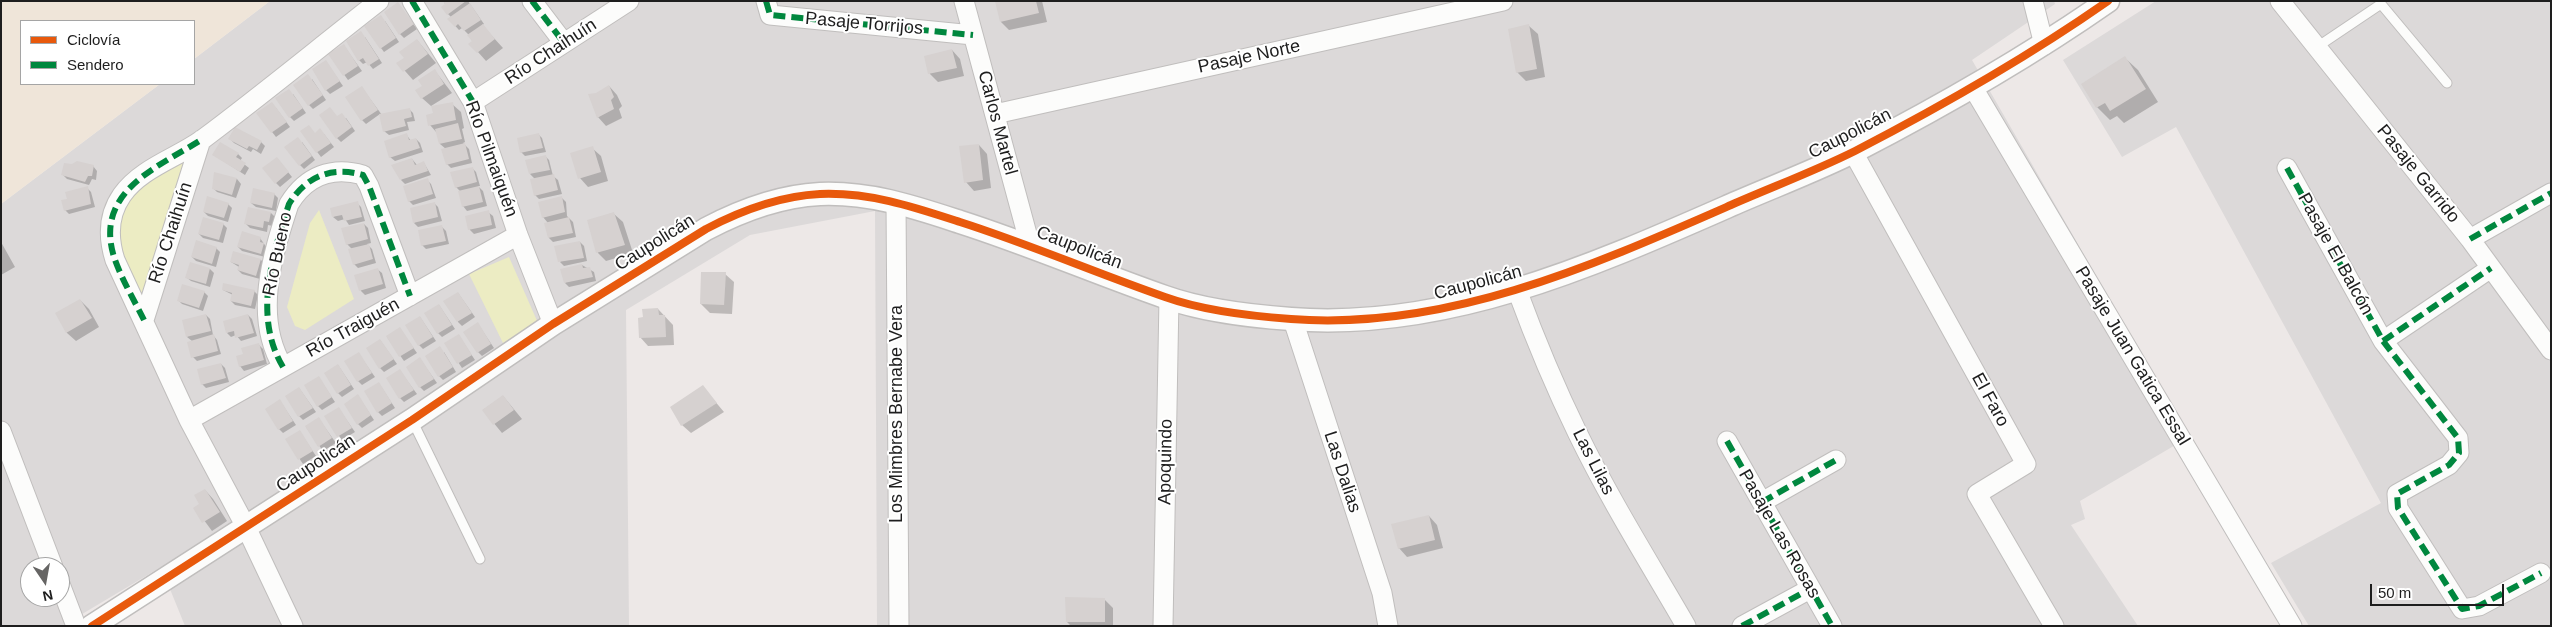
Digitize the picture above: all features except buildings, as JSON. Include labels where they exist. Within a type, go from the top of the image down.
[{"type":"street","points":[[293,626],[246,527],[189,420],[115,260],[111,247],[111,220],[115,208],[126,191],[138,179],[201,140],[379,1]]},
{"type":"street","name":"Río Pilmaiquén","points":[[412,1],[473,102],[518,235],[553,324]]},
{"type":"street","points":[[532,1],[564,43]]},
{"type":"street","name":"Río Chaihuín","points":[[473,102],[629,1]]},
{"type":"street","name":"Pasaje Torrijos","points":[[766,1],[770,15],[973,35]]},
{"type":"street","name":"Carlos Martel","points":[[964,1],[1030,245]]},
{"type":"street","name":"Pasaje Norte","points":[[995,114],[1503,1]]},
{"type":"street","points":[[2033,1],[2044,45]]},
{"type":"street","name":"Caupolicán","points":[[92,626],[412,420],[553,324],[706,228],[746,210],[784,199],[818,194],[870,197],[896,202],[1030,245],[1168,298],[1222,310],[1293,320],[1369,320],[1406,316],[1480,301],[1517,290],[1665,234],[1853,152],[2044,45],[2108,1]]},
{"type":"street","name":"Pasaje Garrido","points":[[2280,1],[2470,239],[2551,350]]},
{"type":"street","name":"Pasaje Juan Gatica Essal","points":[[1972,86],[2292,626]]},
{"type":"street","name":"Río Chaihuín","points":[[144,320],[201,140]]},
{"type":"street","name":"El Faro","points":[[1853,152],[2026,464],[1976,494],[2054,626]]},
{"type":"street","name":"Pasaje El Balcón","points":[[2287,168],[2383,340],[2458,438],[2459,453],[2449,465],[2397,494],[2398,508],[2462,609],[2480,606],[2541,573]]},
{"type":"street","name":"Río Bueno","points":[[283,367],[276,355],[268,332],[266,311],[270,281],[289,204],[296,193],[314,178],[338,171],[363,175],[369,186],[410,296]]},
{"type":"street","points":[[2470,239],[2551,193]]},
{"type":"street","name":"Los Mimbres Bernabe Vera","points":[[896,202],[899,626]]},
{"type":"street","name":"Río Traiguén","points":[[189,420],[518,235]]},
{"type":"street","points":[[2383,340],[2491,268]]},
{"type":"street","name":"Las Lilas","points":[[1517,290],[1535,339],[1578,435],[1626,524],[1686,626]]},
{"type":"street","name":"Apoquindo","points":[[1163,626],[1168,298]]},
{"type":"street","name":"Las Dalias","points":[[1293,320],[1382,593],[1388,626]]},
{"type":"street","points":[[1,431],[50,557]]},
{"type":"street","name":"Pasaje Las Rosas","points":[[1727,441],[1832,626]]},
{"type":"street","points":[[1762,502],[1836,460]]},
{"type":"street","points":[[1742,626],[1810,589]]},
{"type":"street","points":[[69,607],[76,626]]},
{"type":"lane","points":[[2317,47],[2381,4],[2447,83]]},
{"type":"lane","points":[[412,420],[480,559]]},
{"type":"shaded area","points":[[1,1],[270,1],[195,58],[195,20],[20,20],[20,85],[159,85],[1,204]]},
{"type":"shaded area","points":[[270,1],[2054,1],[2055,4],[1972,60],[2189,437],[2080,501],[2085,519],[2071,525],[2138,626],[877,626],[875,211],[750,235],[626,310],[629,626],[185,626],[161,567],[62,626],[1,626],[1,204],[159,85],[195,85],[195,58]]},
{"type":"shaded area","points":[[2156,1],[2551,1],[2551,626],[2309,626],[2271,563],[2381,503],[2176,127],[2122,157],[2063,60]]},
{"type":"green space","points":[[192,151],[143,306],[118,249],[117,227],[131,194]]},
{"type":"green space","points":[[319,210],[354,299],[305,330],[295,326],[287,307],[310,223]]},
{"type":"green space","points":[[509,257],[538,323],[503,343],[469,274]]},
{"type":"marked path","points":[[412,1],[473,102]]},
{"type":"marked path","points":[[532,1],[564,43]]},
{"type":"marked path","points":[[766,1],[770,15],[973,35]]},
{"type":"marked path","points":[[144,320],[114,257],[110,234],[113,215],[121,199],[148,172],[201,140]]},
{"type":"marked path","points":[[2287,168],[2383,341],[2458,438],[2459,453],[2449,465],[2397,494],[2398,508],[2462,609],[2479,606],[2541,573]]},
{"type":"marked path","points":[[283,367],[274,348],[269,328],[268,286],[277,244],[289,204],[303,186],[312,180],[330,173],[341,172],[363,175],[369,186],[410,296]]},
{"type":"marked path","points":[[2470,239],[2551,193]]},
{"type":"marked path","points":[[2383,341],[2491,268]]},
{"type":"marked path","points":[[1727,441],[1832,626]]},
{"type":"marked path","points":[[1762,502],[1836,460]]},
{"type":"marked path","points":[[1742,626],[1810,589]]},
{"type":"cycle path","points":[[92,626],[412,420],[553,324],[706,229],[762,205],[805,195],[820,194],[856,195],[892,202],[986,231],[1180,302],[1227,312],[1291,319],[1349,320],[1406,315],[1462,304],[1572,271],[1825,165],[1888,134],[1952,99],[2047,42],[2108,1]]}]
